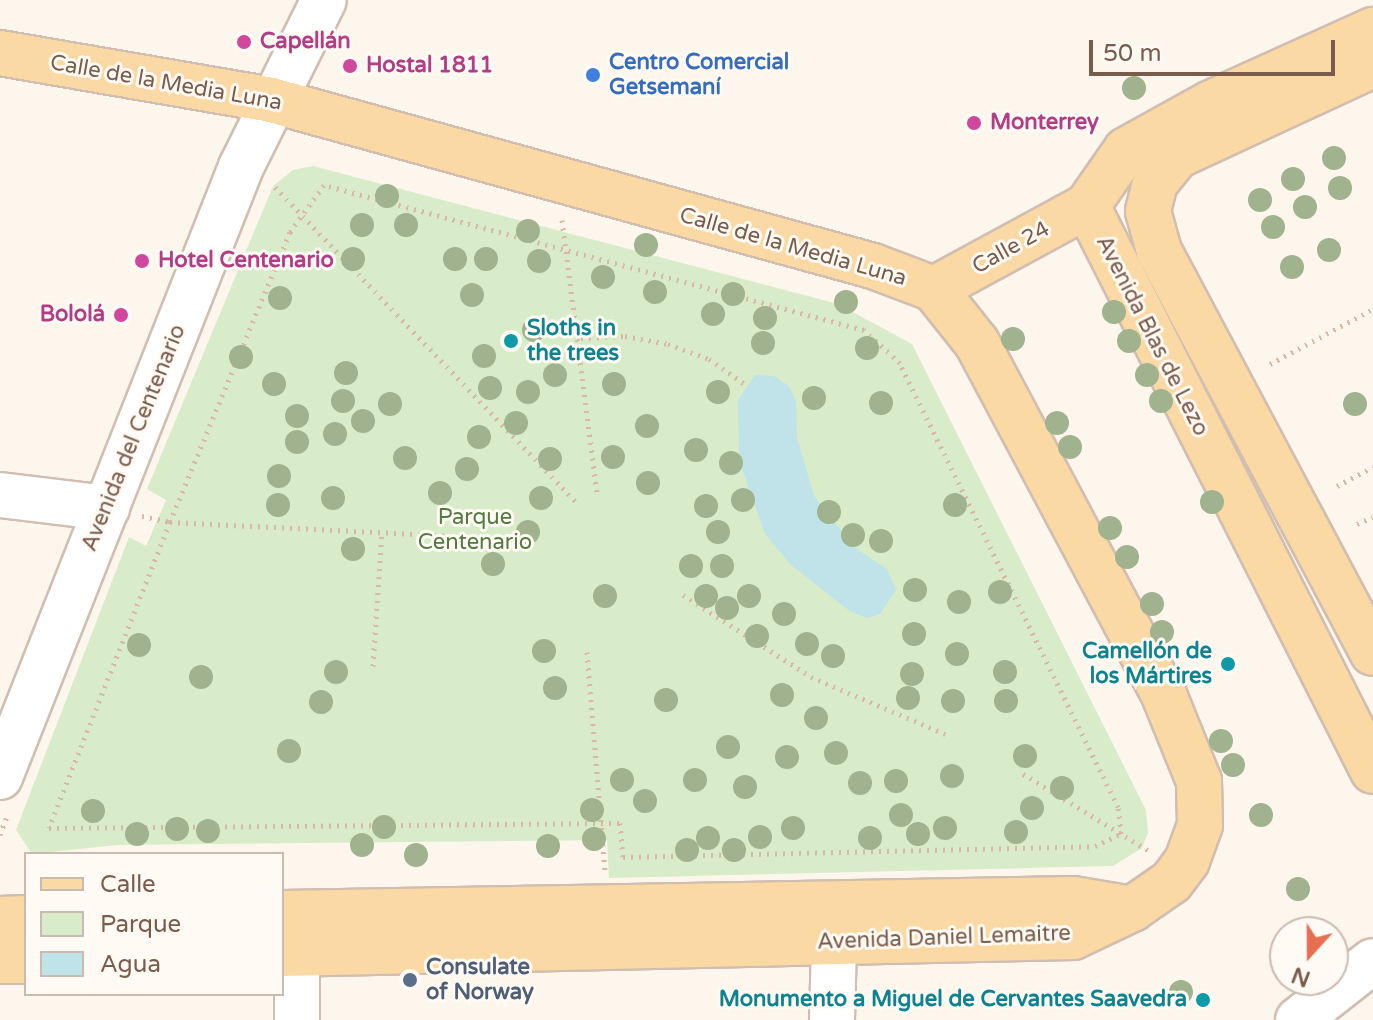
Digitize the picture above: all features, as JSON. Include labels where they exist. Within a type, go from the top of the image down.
[{"type":"main road","points":[[1087,206],[1126,150],[1211,103],[1373,30]]},
{"type":"main road","name":"Calle de la Media Luna","points":[[0,53],[271,100],[562,209],[873,266],[934,289],[977,343],[1181,728],[1202,804],[1194,846],[1162,856],[1161,892],[1132,909]]},
{"type":"main road","name":"Avenida Blas de Lezo","points":[[1373,65],[1170,162],[1155,183],[1148,211],[1159,251],[1373,653]]},
{"type":"main road","name":"Calle 24","points":[[934,289],[1087,206]]},
{"type":"main road","name":"Avenida Blas de Lezo","points":[[1087,206],[1373,771]]},
{"type":"main road","name":"Avenida Daniel Lemaitre","points":[[290,933],[608,907],[1073,899],[1132,909]]},
{"type":"main road","name":"Avenida Daniel Lemaitre","points":[[290,933],[834,943],[1073,937],[1132,909]]},
{"type":"main road","points":[[0,919],[24,918]]},
{"type":"main road","points":[[0,961],[24,961]]},
{"type":"street","name":"Avenida del Centenario","points":[[5,792],[107,508],[241,167],[271,100],[324,0]]},
{"type":"street","points":[[0,495],[107,508]]},
{"type":"street","points":[[290,933],[297,1020]]},
{"type":"street","points":[[1349,950],[1373,935]]},
{"type":"street","points":[[832,1020],[834,943]]},
{"type":"street","points":[[1298,1020],[1373,961]]},
{"type":"street","points":[[1274,1020],[1297,996]]},
{"type":"path","points":[[241,167],[273,186],[303,213],[578,504]]},
{"type":"path","points":[[324,185],[825,315],[864,330],[900,363],[1118,807],[1121,834],[1095,846],[623,857],[620,823],[49,828],[170,522],[290,232],[324,185]]},
{"type":"path","points":[[562,209],[581,338],[597,493]]},
{"type":"path","points":[[1270,364],[1373,309]]},
{"type":"path","points":[[581,338],[625,336],[668,344],[709,359],[745,384]]},
{"type":"path","points":[[1337,486],[1373,467]]},
{"type":"path","points":[[107,508],[170,522],[519,539]]},
{"type":"path","points":[[1357,524],[1373,517]]},
{"type":"path","points":[[373,666],[382,532]]},
{"type":"path","points":[[683,595],[811,677],[945,734]]},
{"type":"path","points":[[587,652],[608,907]]},
{"type":"path","points":[[1023,774],[1162,856]]},
{"type":"path","points":[[0,835],[5,792]]},
{"type":"green space","name":"Parque Centenario","points":[[313,166],[838,304],[912,344],[1146,810],[1148,833],[1142,848],[1113,866],[609,878],[607,840],[117,845],[31,852],[16,830],[129,537],[146,546],[166,500],[147,489],[273,186],[293,170]]},
{"type":"water","points":[[755,375],[774,376],[789,386],[796,401],[797,437],[814,496],[855,548],[887,569],[896,590],[880,614],[867,618],[851,612],[791,565],[765,534],[739,460],[738,400]]},
{"type":"place","name":"Capellán","points":[[244,42]]},
{"type":"place","name":"Hostal 1811","points":[[350,66]]},
{"type":"place","name":"Centro Comercial Getsemaní","points":[[593,75]]},
{"type":"place","name":"Monterrey","points":[[974,123]]},
{"type":"place","name":"Hotel Centenario","points":[[142,261]]},
{"type":"place","name":"Bololá","points":[[121,315]]},
{"type":"place","name":"Sloths in the trees","points":[[511,341]]},
{"type":"place","name":"Camellón de los Mártires","points":[[1228,664]]},
{"type":"place","name":"Consulate of Norway","points":[[410,980]]},
{"type":"place","name":"Monumento a Miguel de Cervantes Saavedra","points":[[1203,1000]]}]
